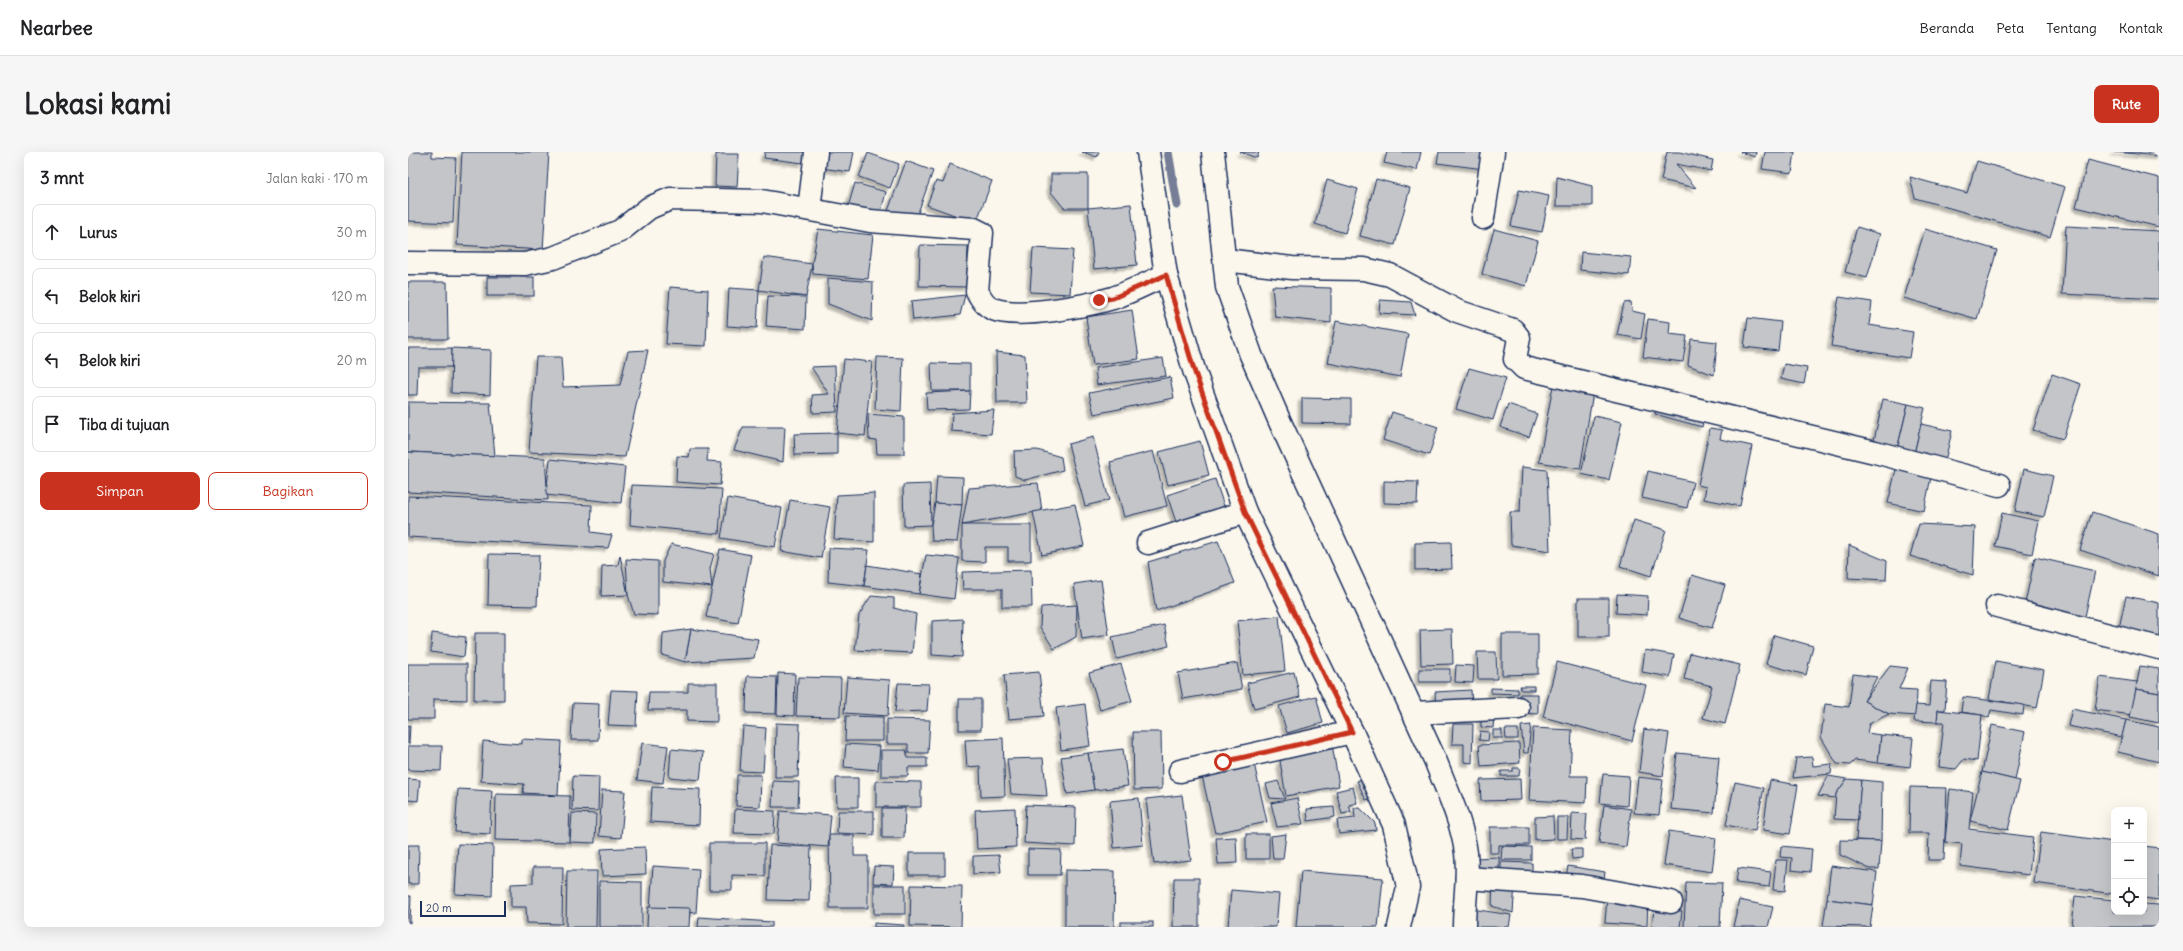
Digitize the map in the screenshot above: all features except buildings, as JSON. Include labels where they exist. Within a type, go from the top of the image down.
[{"type":"street","points":[[809,209],[816,152]]},
{"type":"street","points":[[1148,152],[1166,275],[1194,370],[1245,512],[1352,732],[1394,825],[1408,887],[1399,927]]},
{"type":"street","points":[[1213,152],[1228,287],[1251,355],[1436,762],[1460,826],[1466,853],[1467,878],[1464,927]]},
{"type":"street","points":[[1483,218],[1493,152]]},
{"type":"street","points":[[408,262],[525,264],[553,258],[620,231],[649,208],[670,199],[762,201],[870,221],[974,229],[982,233],[977,291],[980,298],[991,308],[1007,312],[1057,310],[1113,298],[1166,275]]},
{"type":"street","points":[[1225,260],[1292,268],[1364,269],[1390,275],[1457,311],[1513,330],[1518,338],[1515,359],[1524,368],[1875,452],[1999,486]]},
{"type":"street","points":[[1148,543],[1245,512]]},
{"type":"street","points":[[1998,606],[2159,648]]},
{"type":"street","points":[[1414,713],[1518,708]]},
{"type":"street","points":[[1180,772],[1352,732]]},
{"type":"street","points":[[1467,878],[1582,886],[1671,902]]},
{"type":"waterway","points":[[1168,152],[1177,205]]},
{"type":"route","points":[[1099,300],[1113,298],[1166,275],[1194,370],[1245,512],[1352,732],[1223,762]]}]
